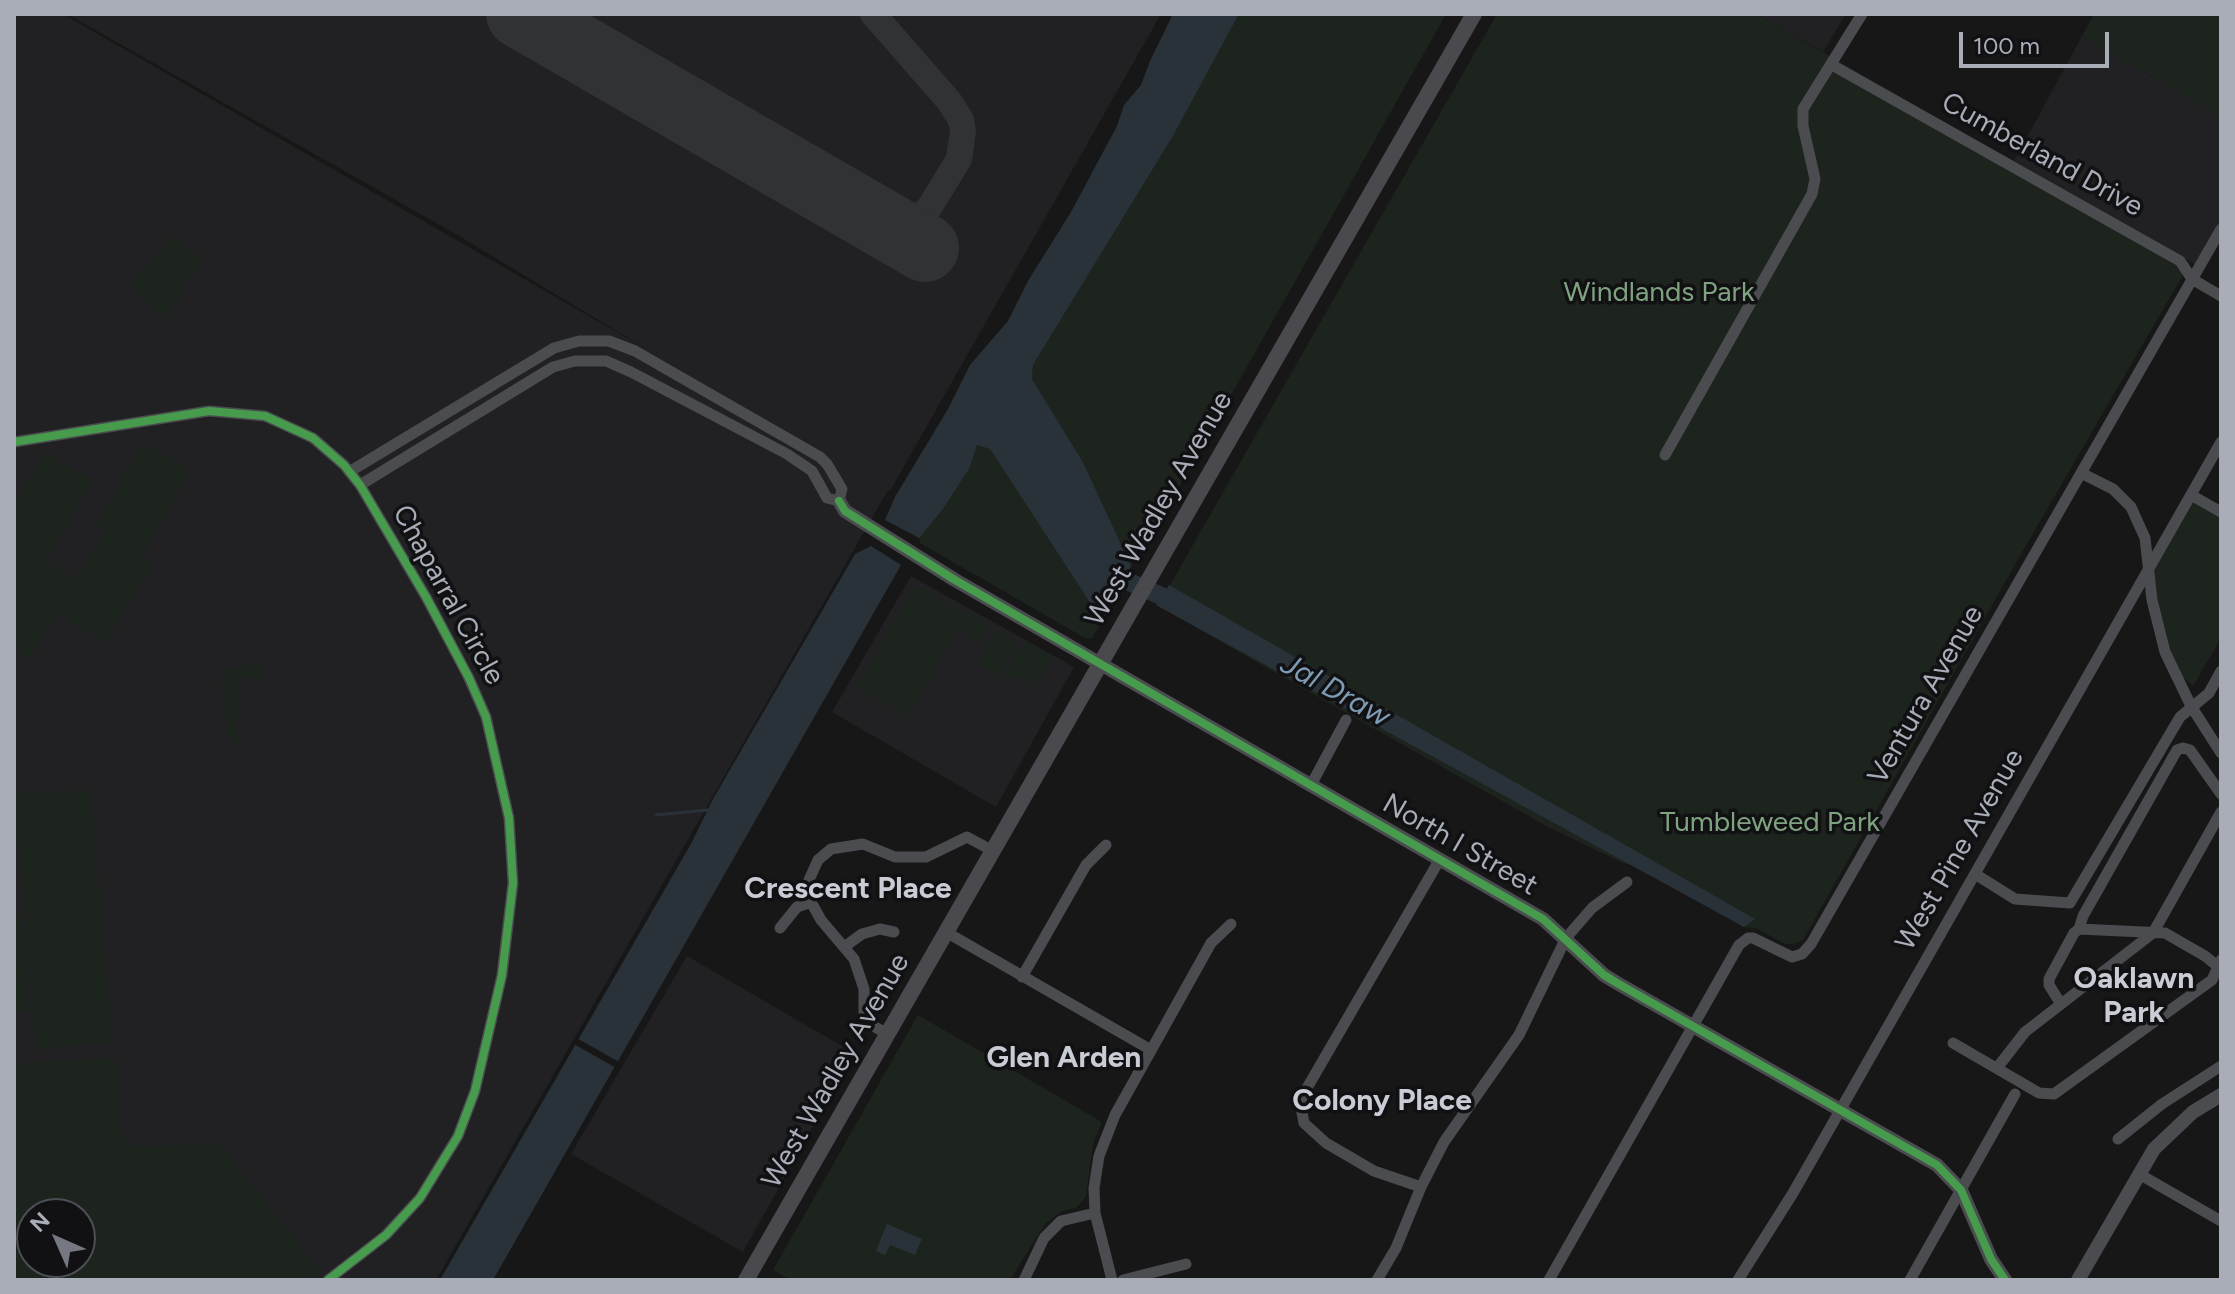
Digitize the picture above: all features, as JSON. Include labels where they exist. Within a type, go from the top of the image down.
[{"type":"main road","name":"West Wadley Avenue","points":[[746,1280],[1474,14]]},
{"type":"street","points":[[1665,455],[1812,194],[1815,179],[1803,126],[1803,109],[1862,14]]},
{"type":"street","name":"Cumberland Drive","points":[[1832,65],[2180,261],[2192,279],[2221,296]]},
{"type":"street","name":"Ventura Avenue","points":[[1549,1280],[1743,941],[1760,940],[1792,957],[1802,954],[1811,944],[2221,229]]},
{"type":"street","points":[[349,472],[554,348],[579,341],[609,341],[635,351],[820,457],[842,489],[839,501],[827,498],[812,471],[787,454],[606,361],[575,361],[553,367],[360,485]]},
{"type":"street","points":[[696,406],[706,392]]},
{"type":"street","name":"Chaparral Circle","points":[[14,442],[209,411],[265,416],[313,438],[360,485],[426,597],[486,717],[509,818],[513,883],[504,964],[475,1091],[458,1136],[430,1184],[386,1235],[328,1280]]},
{"type":"street","name":"West Pine Avenue","points":[[1738,1280],[1793,1193],[2221,442]]},
{"type":"street","points":[[2081,473],[2113,489],[2131,507],[2145,538],[2152,600],[2165,652],[2191,706],[2221,753]]},
{"type":"street","points":[[2191,495],[2221,512]]},
{"type":"street","name":"North I Street","points":[[839,501],[845,511],[955,580],[1543,919],[1604,975],[1937,1165],[1961,1190],[1991,1259],[2005,1280]]},
{"type":"street","points":[[1975,874],[2015,899],[2070,903],[2180,717],[2209,693],[2221,671]]},
{"type":"street","points":[[1311,785],[1346,720]]},
{"type":"street","points":[[2061,1004],[2049,985],[2049,979],[2177,750],[2190,750],[2221,794]]},
{"type":"street","points":[[1997,1068],[2025,1032],[2153,933],[2221,812]]},
{"type":"street","points":[[887,1034],[864,1017],[864,989],[854,959],[821,920],[811,902],[809,880],[818,860],[831,849],[863,844],[895,857],[926,857],[967,837],[993,851]]},
{"type":"street","points":[[1022,977],[1086,865],[1106,845]]},
{"type":"street","points":[[1421,1187],[1374,1171],[1326,1143],[1304,1123],[1301,1107],[1307,1088],[1440,859]]},
{"type":"street","points":[[1377,1280],[1396,1248],[1421,1187],[1454,1126],[1519,1035],[1566,938],[1592,908],[1627,882]]},
{"type":"street","points":[[780,928],[797,907],[811,902]]},
{"type":"street","points":[[1112,1280],[1095,1213],[1095,1173],[1102,1146],[1115,1115],[1211,943],[1231,924]]},
{"type":"street","points":[[844,947],[862,934],[880,929],[894,932]]},
{"type":"street","points":[[1953,1043],[2039,1093],[2054,1094],[2212,980],[2220,965],[2165,933],[2079,929]]},
{"type":"street","points":[[946,932],[1151,1050]]},
{"type":"street","points":[[2118,1139],[2162,1104],[2221,1066]]},
{"type":"street","points":[[1910,1280],[2015,1094]]},
{"type":"street","points":[[2078,1280],[2154,1149],[2173,1128],[2221,1095]]},
{"type":"street","points":[[2139,1174],[2221,1221]]},
{"type":"street","points":[[1024,1280],[1044,1238],[1061,1221],[1095,1213]]},
{"type":"street","points":[[1123,1280],[1186,1264]]},
{"type":"shaded area","points":[[14,14],[63,14],[653,353],[454,233],[67,14],[1161,14],[890,491],[436,1280],[14,1280]]},
{"type":"shaded area","points":[[1756,14],[1846,14],[1823,52]]},
{"type":"shaded area","points":[[2082,36],[2221,116],[2221,221],[2196,265],[2014,161]]},
{"type":"shaded area","points":[[911,576],[1074,667],[996,807],[832,712]]},
{"type":"shaded area","points":[[687,956],[854,1053],[743,1252],[571,1154]]},
{"type":"green space","points":[[1239,14],[1446,14],[1156,528],[1131,566],[1083,462],[1032,379],[1033,365],[1173,136]]},
{"type":"green space","name":"Windlands Park","points":[[1497,14],[1756,14],[2190,263],[1803,940],[1794,944],[1785,944],[1758,929],[1744,927],[1645,869],[1623,863],[1548,827],[1158,606]]},
{"type":"green space","points":[[2094,14],[2221,14],[2221,116],[2082,36]]},
{"type":"green space","points":[[173,235],[203,260],[180,287],[185,292],[164,318],[129,287]]},
{"type":"green space","points":[[142,444],[190,470],[141,558],[151,565],[106,642],[56,613],[30,658],[14,649],[14,505],[44,452],[93,480],[45,561],[77,579],[105,531],[96,525]]},
{"type":"green space","points":[[977,444],[990,449],[1102,621],[1092,638],[1085,638],[920,543],[919,538],[943,509],[969,469]]},
{"type":"green space","points":[[2191,495],[2221,512],[2221,638],[2193,686],[2173,669],[2149,568]]},
{"type":"green space","points":[[914,586],[959,611],[950,628],[956,632],[908,717],[857,687]]},
{"type":"green space","points":[[962,610],[990,626],[981,642],[953,626]]},
{"type":"green space","points":[[996,630],[1014,641],[1016,646],[999,676],[977,664]]},
{"type":"green space","points":[[1024,640],[1054,657],[1037,685],[1022,676],[1009,680],[1003,676]]},
{"type":"green space","points":[[264,664],[266,683],[261,683],[260,677],[242,678],[242,685],[236,686],[239,713],[235,714],[236,732],[240,741],[235,741],[226,733],[221,678],[230,667]]},
{"type":"green space","points":[[90,790],[112,1041],[36,1050],[14,793]]},
{"type":"green space","points":[[21,916],[29,1011],[14,1012],[14,917]]},
{"type":"green space","points":[[918,1015],[1102,1122],[1093,1144],[1086,1197],[1076,1208],[1062,1211],[1045,1224],[1010,1280],[791,1280],[773,1270]]},
{"type":"green space","points":[[114,1057],[121,1135],[136,1147],[219,1143],[321,1272],[304,1280],[14,1280],[16,1064]]},
{"type":"water","points":[[1173,14],[1239,14],[1173,136],[1033,365],[1032,379],[1083,462],[1131,566],[1102,621],[990,449],[977,445],[969,469],[943,509],[919,538],[885,520],[970,365],[1008,321],[1028,281],[1071,212],[1117,126],[1124,105],[1141,85]]},
{"type":"water","points":[[871,546],[901,565],[493,1280],[440,1280],[855,554]]},
{"type":"water","points":[[1169,585],[1755,919],[1744,927],[1156,605]]},
{"type":"water","points":[[887,1224],[922,1239],[915,1255],[890,1245],[885,1255],[876,1251]]},
{"type":"pier","points":[[575,1037],[619,1062],[616,1068],[572,1043]]},
{"type":"waterway","name":"Jal Draw","points":[[1109,563],[1118,577],[1182,605]]},
{"type":"waterway","points":[[656,815],[708,810]]},
{"type":"taxiway","points":[[873,14],[949,101],[961,120],[963,131],[959,159],[922,215],[904,222],[873,218]]},
{"type":"runway","points":[[520,14],[925,248]]},
{"type":"cycle path","points":[[14,442],[209,411],[265,416],[313,438],[344,465],[360,485],[426,597],[486,717],[509,818],[513,883],[502,975],[475,1091],[458,1136],[420,1198],[386,1235],[328,1280]]},
{"type":"cycle path","points":[[839,501],[845,511],[955,580],[1543,919],[1604,975],[1617,983],[1937,1165],[1961,1190],[1991,1259],[2005,1280]]},
{"type":"district","name":"Crescent Place","points":[[848,889]]},
{"type":"district","name":"Oaklawn Park","points":[[2134,996]]},
{"type":"district","name":"Glen Arden","points":[[1064,1058]]},
{"type":"district","name":"Colony Place","points":[[1382,1101]]},
{"type":"park label","name":"Tumbleweed Park","points":[[1770,823]]}]
